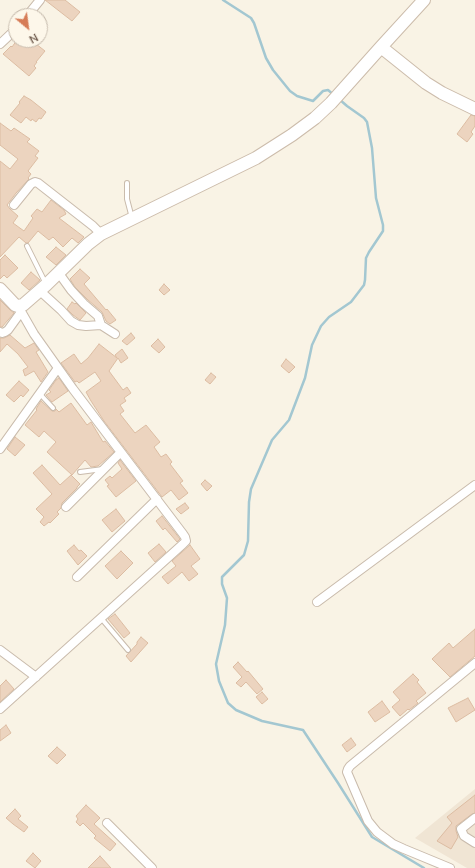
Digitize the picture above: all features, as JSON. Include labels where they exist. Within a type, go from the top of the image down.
[{"type":"street","points":[[34,8],[40,0]]},
{"type":"street","points":[[0,332],[2,333],[8,330],[23,305],[88,244],[101,234],[256,158],[315,118],[331,103],[424,0]]},
{"type":"street","points":[[0,44],[8,36]]},
{"type":"street","points":[[381,47],[426,83],[442,93],[475,109]]},
{"type":"street","points":[[14,205],[31,184],[35,182],[38,183],[101,234]]},
{"type":"street","points":[[58,272],[80,300],[98,316],[102,324],[115,334]]},
{"type":"street","points":[[43,287],[71,321],[78,325],[86,326],[102,324]]},
{"type":"street","points":[[0,289],[20,309],[34,334],[58,368],[157,499],[186,540],[0,709]]},
{"type":"street","points":[[0,449],[58,368]]},
{"type":"street","points":[[66,507],[121,452]]},
{"type":"street","points":[[317,602],[475,485]]},
{"type":"street","points":[[77,577],[157,499]]},
{"type":"street","points":[[0,650],[36,677]]},
{"type":"street","points":[[450,868],[404,849],[377,832],[368,821],[348,769],[475,663]]},
{"type":"street","points":[[475,818],[461,829],[464,836],[475,843]]},
{"type":"street","points":[[107,823],[152,868]]},
{"type":"lane","points":[[126,182],[127,199],[132,218]]},
{"type":"lane","points":[[27,246],[43,287]]},
{"type":"lane","points":[[39,394],[53,408]]},
{"type":"lane","points":[[80,472],[104,469]]},
{"type":"lane","points":[[101,618],[128,650]]},
{"type":"shaded area","points":[[475,789],[475,868],[467,868],[415,838]]},
{"type":"building","points":[[45,0],[65,0],[80,12],[72,21]]},
{"type":"building","points":[[9,48],[41,48],[45,51],[36,62],[34,66],[36,68],[29,76],[3,54]]},
{"type":"building","points":[[24,96],[46,112],[41,119],[39,118],[36,122],[32,119],[31,121],[26,117],[21,123],[10,115]]},
{"type":"building","points":[[471,115],[475,116],[475,126],[471,132],[473,134],[467,142],[457,134]]},
{"type":"building","points":[[0,123],[11,131],[14,128],[30,139],[27,142],[39,151],[35,156],[38,158],[28,171],[31,174],[28,178],[29,179],[7,205],[18,216],[13,223],[24,231],[33,218],[31,216],[37,209],[42,212],[51,200],[64,210],[66,214],[59,218],[84,237],[78,243],[72,238],[63,247],[53,237],[49,240],[38,231],[28,243],[19,237],[0,257],[0,161],[10,169],[18,159],[0,145]]},
{"type":"building","points":[[56,247],[66,255],[56,265],[46,257]]},
{"type":"building","points":[[5,255],[18,268],[7,278],[4,275],[0,279],[0,260]]},
{"type":"building","points":[[80,269],[90,278],[84,284],[116,320],[110,324],[106,321],[102,312],[75,287],[70,279]]},
{"type":"building","points":[[31,272],[40,280],[29,290],[21,283]]},
{"type":"building","points":[[164,284],[170,290],[164,295],[159,290]]},
{"type":"building","points":[[0,300],[14,313],[2,327],[0,327]]},
{"type":"building","points":[[72,302],[75,304],[76,303],[86,313],[80,320],[67,309]]},
{"type":"building","points":[[131,333],[135,338],[127,345],[122,341]]},
{"type":"building","points":[[10,335],[25,348],[34,343],[39,350],[36,352],[48,372],[41,382],[34,371],[25,376],[23,370],[28,367],[18,354],[7,344],[0,352],[0,338]]},
{"type":"building","points":[[158,339],[165,347],[159,353],[151,346]]},
{"type":"building","points":[[99,344],[117,358],[115,355],[122,349],[128,358],[121,363],[118,358],[109,371],[123,390],[127,387],[131,393],[124,398],[126,401],[120,405],[124,411],[120,414],[135,433],[146,425],[160,442],[154,447],[161,457],[166,454],[172,462],[170,464],[183,481],[180,483],[188,493],[179,500],[171,490],[162,497],[104,421],[86,392],[101,381],[95,372],[79,383],[77,381],[75,382],[61,363],[74,354],[81,364]]},
{"type":"building","points":[[286,359],[295,367],[289,373],[281,366]]},
{"type":"building","points":[[211,373],[216,377],[210,384],[205,380]]},
{"type":"building","points":[[59,378],[68,391],[52,402],[46,395],[51,392],[49,390]]},
{"type":"building","points":[[19,381],[29,390],[23,397],[21,395],[14,402],[6,395]]},
{"type":"building","points":[[41,401],[52,411],[55,411],[56,409],[59,412],[71,403],[87,425],[91,422],[103,442],[105,441],[114,452],[98,466],[91,467],[85,460],[72,475],[47,452],[56,442],[44,431],[39,437],[25,425],[37,410],[36,409]]},
{"type":"building","points":[[15,437],[25,445],[15,456],[7,449]]},
{"type":"building","points":[[120,460],[136,481],[116,497],[107,486],[109,485],[105,480],[110,476],[112,478],[122,469],[118,463]]},
{"type":"building","points":[[42,465],[60,485],[71,475],[80,484],[62,503],[61,508],[57,512],[59,514],[50,523],[49,522],[44,526],[40,522],[44,517],[36,509],[52,494],[33,473]]},
{"type":"building","points":[[205,480],[212,486],[207,491],[201,484]]},
{"type":"building","points":[[185,503],[189,508],[181,514],[176,509]]},
{"type":"building","points":[[116,509],[125,521],[112,532],[102,520]]},
{"type":"building","points":[[162,516],[180,539],[177,542],[165,528],[163,530],[156,521]]},
{"type":"building","points":[[159,544],[166,552],[155,562],[148,553]]},
{"type":"building","points":[[74,545],[79,551],[81,550],[87,556],[78,565],[67,551]]},
{"type":"building","points":[[190,545],[200,559],[191,566],[198,574],[189,581],[182,572],[168,584],[162,577],[176,566],[172,561]]},
{"type":"building","points":[[121,551],[133,563],[117,579],[105,566]]},
{"type":"building","points":[[115,614],[130,633],[124,638],[108,619]]},
{"type":"building","points":[[475,629],[475,656],[450,677],[432,659],[449,643],[453,648]]},
{"type":"building","points":[[141,637],[148,643],[131,662],[126,656]]},
{"type":"building","points":[[238,662],[247,672],[248,671],[263,689],[257,694],[246,682],[241,687],[236,683],[242,677],[233,667]]},
{"type":"building","points":[[413,674],[419,680],[417,682],[426,693],[416,701],[418,703],[400,716],[392,707],[400,700],[393,692]]},
{"type":"building","points":[[6,680],[14,689],[0,702],[0,686]]},
{"type":"building","points":[[262,692],[268,699],[262,704],[256,697]]},
{"type":"building","points":[[468,698],[475,710],[456,722],[448,708]]},
{"type":"building","points":[[382,701],[390,712],[375,722],[368,712]]},
{"type":"building","points":[[6,725],[11,733],[0,741],[0,730]]},
{"type":"building","points":[[351,738],[356,745],[347,752],[342,745]]},
{"type":"building","points":[[57,747],[66,755],[57,764],[48,756]]},
{"type":"building","points":[[475,795],[475,813],[456,826],[458,837],[451,849],[437,841],[452,823],[447,817]]},
{"type":"building","points":[[86,805],[100,818],[94,824],[116,844],[110,851],[94,838],[96,836],[83,823],[80,826],[76,822],[78,819],[76,816]]},
{"type":"building","points":[[15,809],[21,816],[18,819],[28,827],[24,832],[6,818]]},
{"type":"building","points":[[33,853],[41,861],[35,868],[26,861]]},
{"type":"building","points":[[100,856],[111,868],[88,868]]},
{"type":"waterway","points":[[223,0],[251,18],[266,58],[273,70],[290,91],[297,96],[313,101],[323,91],[328,90],[334,95]]},
{"type":"waterway","points":[[339,99],[367,122],[372,148],[376,198],[383,225],[383,231],[366,258],[364,285],[351,302],[329,317],[321,326],[312,345],[305,378],[289,420],[272,440],[251,489],[249,502],[248,541],[244,555],[222,577],[222,584],[227,598],[225,625],[216,664],[219,681],[228,703],[236,710],[262,721],[303,730],[372,837],[424,868]]}]
